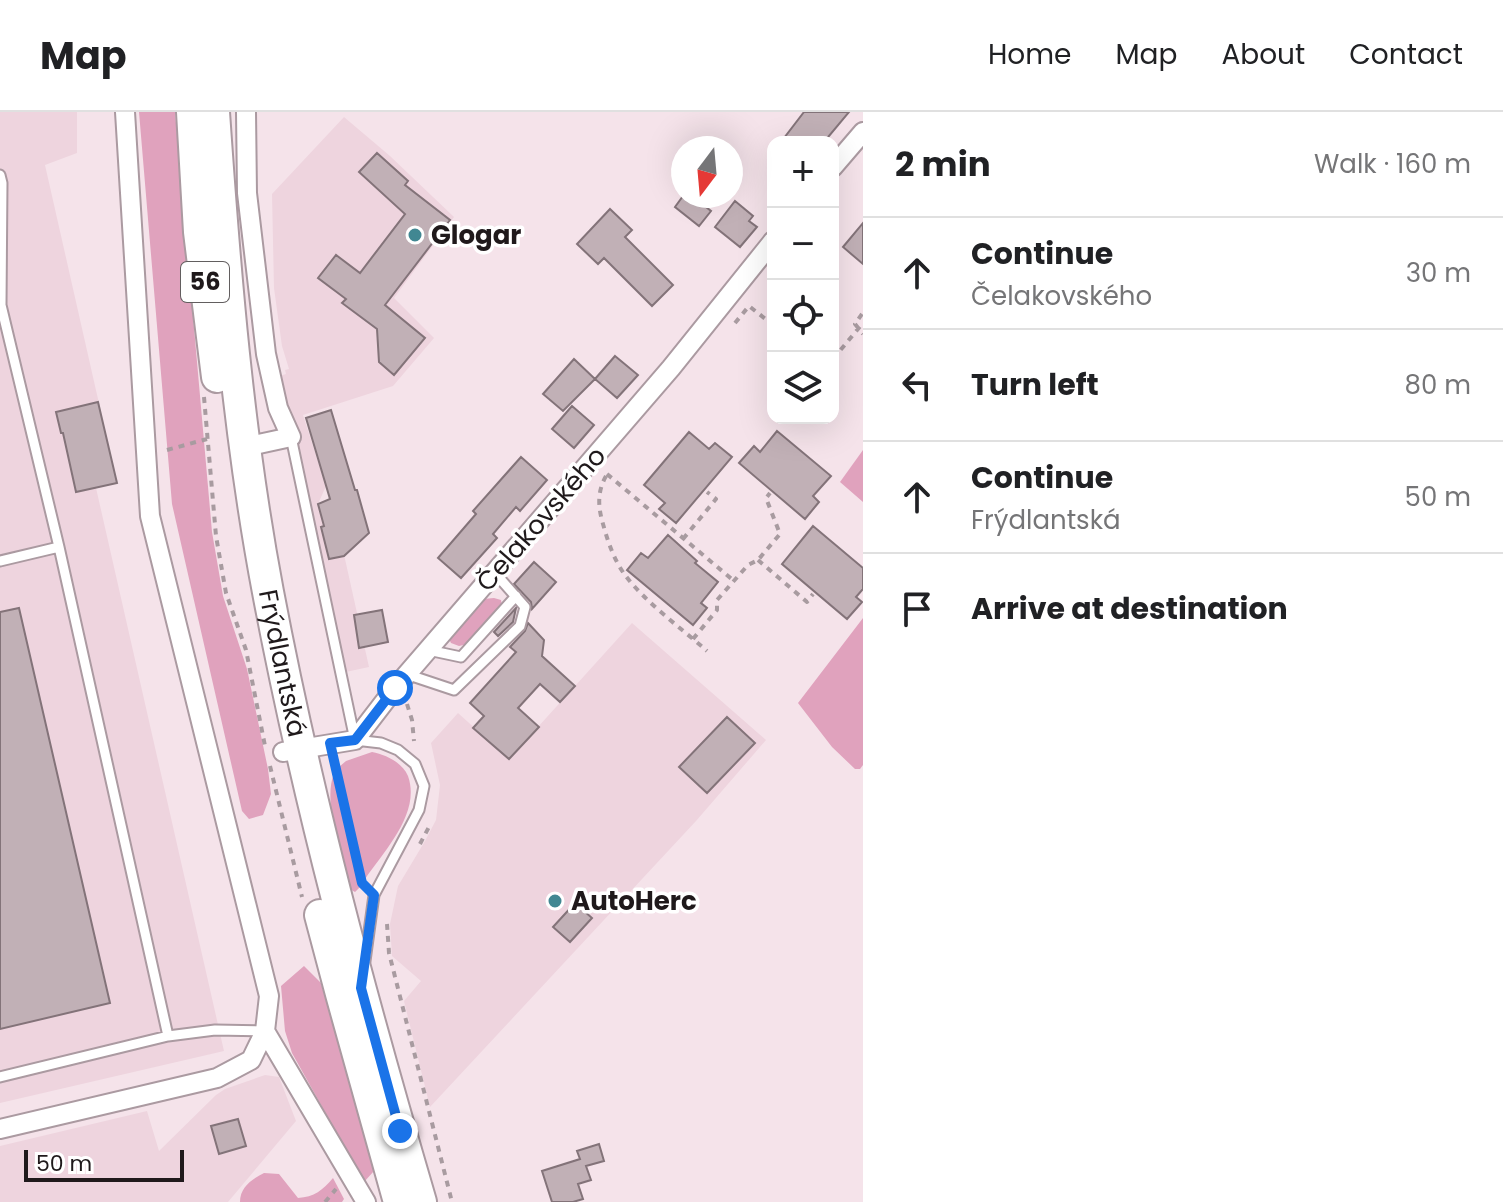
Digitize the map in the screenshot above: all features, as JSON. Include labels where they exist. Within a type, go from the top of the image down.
[{"type":"main road","name":"Frýdlantská","points":[[192,112],[199,232],[226,452],[247,590],[273,713],[305,748],[307,862],[399,1202]]},
{"type":"main road","name":"Frýdlantská","points":[[214,112],[222,231],[245,447],[268,592],[305,748],[326,857],[421,1202]]},
{"type":"street","points":[[0,1129],[217,1078],[251,1060],[265,1031],[269,996],[150,516],[125,112]]},
{"type":"street","points":[[245,447],[291,437],[278,408],[266,354],[247,193],[246,112]]},
{"type":"street","points":[[839,160],[863,132]]},
{"type":"street","name":"Čelakovského","points":[[355,740],[400,681],[671,368],[767,248]]},
{"type":"street","points":[[305,748],[355,740]]},
{"type":"street","points":[[265,1031],[366,1202]]},
{"type":"lane","points":[[0,175],[1,305],[59,547],[168,1036]]},
{"type":"lane","points":[[291,437],[355,740],[381,743],[398,750],[415,764],[424,786],[419,810],[374,895],[361,988]]},
{"type":"lane","points":[[0,561],[59,547]]},
{"type":"lane","points":[[400,681],[454,690],[520,626],[525,607],[495,573]]},
{"type":"lane","points":[[428,650],[461,657],[516,596]]},
{"type":"lane","points":[[0,1077],[168,1036],[215,1030],[265,1031]]},
{"type":"path","points":[[729,330],[749,306],[767,320]]},
{"type":"path","points":[[861,331],[855,324],[862,314]]},
{"type":"path","points":[[839,353],[861,331],[863,323]]},
{"type":"path","points":[[167,450],[207,439]]},
{"type":"path","points":[[707,651],[641,593],[620,567],[611,550],[599,506],[600,485],[607,474],[698,554],[734,581]]},
{"type":"path","points":[[683,539],[716,499],[707,492]]},
{"type":"path","points":[[693,639],[717,610],[717,600],[780,534],[766,498],[770,493]]},
{"type":"path","points":[[758,560],[807,602],[813,594]]},
{"type":"path","points":[[368,722],[414,741],[412,720],[400,681]]},
{"type":"path","points":[[305,748],[362,883],[374,895],[390,901],[389,953],[452,1202]]},
{"type":"path","points":[[418,847],[434,816]]},
{"type":"shaded area","points":[[0,112],[77,112],[77,153],[45,165],[117,483],[96,488],[224,1051],[0,1103]]},
{"type":"shaded area","points":[[139,112],[175,112],[212,532],[223,596],[247,669],[271,794],[263,815],[249,819],[242,811],[172,504]]},
{"type":"shaded area","points":[[344,117],[454,217],[394,298],[434,338],[393,386],[303,415],[326,486],[318,504],[324,526],[337,523],[369,667],[341,673],[276,377],[286,374],[285,370],[289,369],[282,346],[274,288],[272,194]]},
{"type":"shaded area","points":[[863,450],[863,502],[840,482]]},
{"type":"shaded area","points":[[483,599],[501,600],[502,605],[468,644],[459,646],[451,643],[449,639]]},
{"type":"shaded area","points":[[863,618],[863,765],[855,769],[832,747],[798,703]]},
{"type":"shaded area","points":[[632,623],[766,740],[696,821],[430,1107],[404,1001],[421,981],[392,956],[390,924],[398,886],[436,820],[440,785],[431,743],[458,713],[509,759]]},
{"type":"shaded area","points":[[372,752],[398,763],[408,776],[411,790],[410,804],[399,830],[365,879],[339,767],[346,761]]},
{"type":"shaded area","points":[[334,774],[360,887],[355,892],[350,889],[332,815],[330,799]]},
{"type":"shaded area","points":[[304,966],[321,983],[374,1171],[364,1182],[292,1053],[285,1031],[281,986]]},
{"type":"shaded area","points":[[265,1075],[279,1077],[296,1121],[228,1202],[0,1202],[0,1146],[147,1111],[159,1151],[216,1095]]},
{"type":"shaded area","points":[[264,1173],[279,1174],[298,1198],[318,1192],[333,1178],[344,1199],[342,1202],[240,1202],[244,1188]]},
{"type":"building","points":[[804,112],[849,112],[829,136],[786,136]]},
{"type":"building","points":[[377,153],[408,181],[405,185],[450,220],[385,305],[425,338],[394,375],[379,362],[377,329],[342,303],[346,299],[318,278],[336,255],[360,273],[405,214],[359,172]]},
{"type":"building","points":[[676,208],[707,208],[711,211],[699,226]]},
{"type":"building","points":[[730,208],[743,208],[753,216],[749,221],[757,227],[740,247],[715,227]]},
{"type":"building","points":[[610,209],[632,230],[625,237],[673,285],[652,306],[604,258],[598,264],[577,244]]},
{"type":"building","points":[[863,223],[863,264],[843,247]]},
{"type":"building","points":[[615,356],[638,375],[617,398],[595,379]]},
{"type":"building","points":[[574,359],[595,379],[563,411],[543,394]]},
{"type":"building","points":[[98,402],[117,483],[76,492],[56,412]]},
{"type":"building","points":[[572,406],[594,425],[574,448],[552,429]]},
{"type":"building","points":[[331,410],[369,533],[344,556],[329,559],[318,504],[330,499],[306,418]]},
{"type":"building","points":[[777,431],[831,476],[813,496],[819,502],[805,519],[739,463],[754,446],[760,452]]},
{"type":"building","points":[[689,432],[709,449],[715,443],[732,457],[676,523],[659,509],[665,503],[644,485]]},
{"type":"building","points":[[521,457],[547,480],[520,511],[516,507],[493,534],[497,538],[461,578],[438,558],[476,514],[473,511]]},
{"type":"building","points":[[813,526],[863,568],[863,589],[856,597],[862,602],[847,619],[782,564]]},
{"type":"building","points":[[668,535],[718,582],[701,603],[707,608],[693,625],[627,570],[641,553],[648,558]]},
{"type":"building","points":[[534,562],[556,582],[532,609],[531,602],[514,584]]},
{"type":"building","points":[[19,608],[110,1003],[0,1029],[0,612]]},
{"type":"building","points":[[516,608],[513,622],[498,636],[494,632]]},
{"type":"building","points":[[382,610],[388,642],[359,648],[354,615]]},
{"type":"building","points":[[528,623],[544,640],[542,656],[575,686],[560,702],[540,684],[518,708],[539,727],[509,759],[473,728],[484,716],[470,703],[516,652],[510,647]]},
{"type":"building","points":[[727,717],[755,743],[707,793],[679,767]]},
{"type":"building","points":[[575,903],[592,918],[570,942],[553,927]]},
{"type":"building","points":[[238,1119],[246,1146],[219,1154],[211,1126]]},
{"type":"building","points":[[599,1144],[604,1161],[586,1166],[591,1180],[578,1184],[583,1199],[552,1202],[542,1171],[580,1159],[577,1151]]},
{"type":"place","name":"Glogar","points":[[415,235]]},
{"type":"place","name":"AutoHerc","points":[[555,901]]},
{"type":"route","points":[[395,688],[355,740],[330,743],[362,883],[374,895],[361,988],[400,1131]]}]
